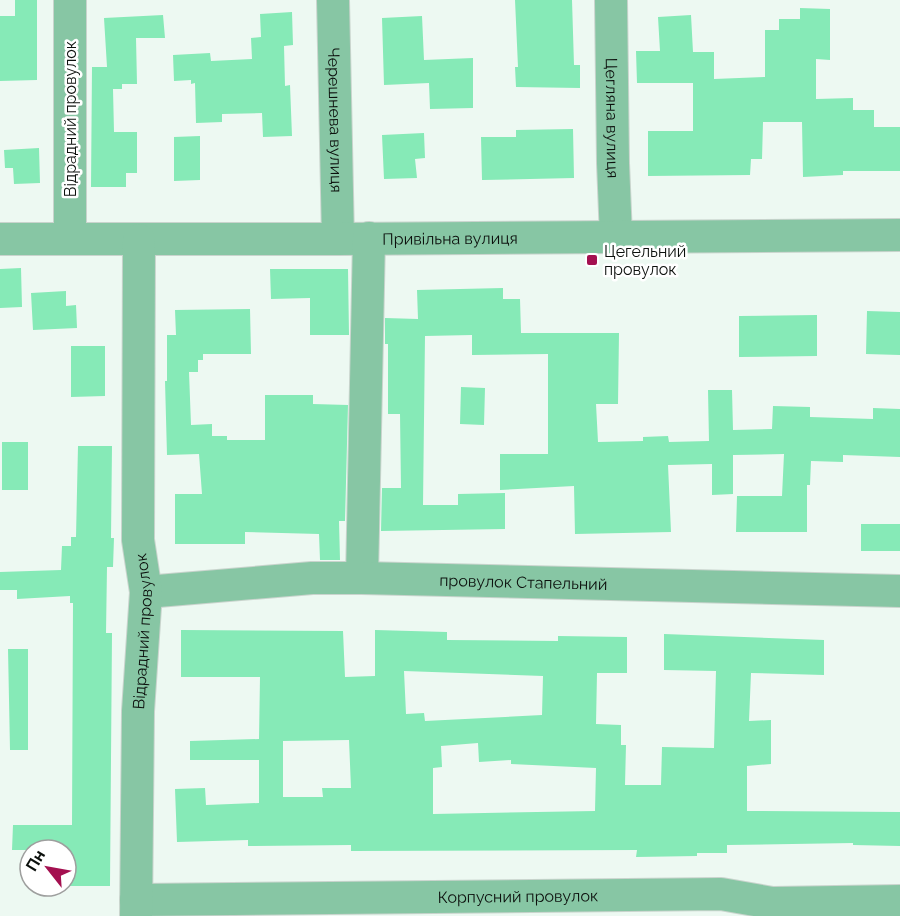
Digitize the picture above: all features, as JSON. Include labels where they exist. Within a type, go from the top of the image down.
[{"type":"street","name":"Відрадний провулок","points":[[70,0],[70,238]]},
{"type":"street","name":"Черешнева вулиця","points":[[333,0],[338,239]]},
{"type":"street","name":"Цегляна вулиця","points":[[611,0],[616,237]]},
{"type":"street","name":"Привільна вулиця","points":[[0,238],[139,240],[900,235]]},
{"type":"street","points":[[362,578],[369,238]]},
{"type":"street","name":"Відрадний провулок","points":[[136,908],[138,711],[146,592],[138,540],[139,240]]},
{"type":"street","name":"провулок Стапельний","points":[[146,592],[312,578],[900,591]]},
{"type":"street","name":"Корпусний провулок","points":[[136,908],[721,894],[772,903],[900,901]]},
{"type":"building","points":[[15,0],[37,0],[37,80],[0,81],[0,16],[15,16]]},
{"type":"building","points":[[515,0],[572,0],[574,65],[580,65],[580,88],[516,87],[515,67],[518,67]]},
{"type":"building","points":[[800,8],[830,9],[830,60],[816,59],[816,99],[853,98],[853,110],[874,110],[874,127],[900,127],[900,171],[843,171],[843,175],[803,177],[802,122],[763,122],[762,159],[751,159],[750,175],[648,176],[648,131],[693,131],[693,83],[637,83],[636,51],[660,51],[658,17],[691,15],[693,52],[714,52],[714,79],[765,77],[765,30],[779,30],[779,19],[800,19]]},
{"type":"building","points":[[292,12],[293,45],[284,46],[285,86],[290,85],[292,136],[263,137],[262,113],[222,114],[222,122],[196,123],[195,83],[191,84],[191,80],[174,81],[173,55],[210,53],[211,61],[252,59],[251,38],[261,37],[260,14]]},
{"type":"building","points":[[163,15],[165,38],[136,38],[137,84],[122,84],[122,89],[113,89],[114,132],[137,132],[137,173],[126,173],[126,187],[91,187],[92,67],[107,67],[104,18]]},
{"type":"building","points":[[422,16],[424,60],[473,58],[473,108],[430,109],[429,83],[384,85],[382,18]]},
{"type":"building","points":[[573,129],[574,178],[482,180],[481,137],[516,137],[516,130]]},
{"type":"building","points":[[424,133],[425,158],[415,159],[417,178],[384,179],[382,135]]},
{"type":"building","points":[[200,136],[200,180],[174,181],[174,137]]},
{"type":"building","points":[[39,148],[40,183],[14,184],[13,168],[5,168],[4,150]]},
{"type":"building","points":[[21,268],[22,307],[0,308],[0,269]]},
{"type":"building","points":[[270,269],[348,269],[349,335],[310,335],[310,298],[271,299]]},
{"type":"building","points":[[503,288],[503,299],[520,299],[521,333],[619,333],[618,404],[596,404],[598,442],[643,441],[643,437],[668,436],[669,442],[709,441],[708,390],[732,390],[733,430],[772,429],[773,406],[810,407],[810,417],[873,419],[873,408],[900,409],[900,457],[843,455],[843,462],[811,461],[810,485],[807,485],[807,532],[736,532],[737,496],[782,496],[784,454],[733,455],[733,494],[712,495],[712,464],[668,465],[671,532],[575,534],[574,486],[500,490],[500,454],[548,454],[548,354],[472,355],[472,335],[425,336],[423,505],[458,505],[458,494],[505,493],[505,529],[381,531],[382,488],[401,488],[400,414],[388,414],[388,344],[385,344],[385,318],[418,319],[417,290]]},
{"type":"building","points":[[66,291],[66,306],[76,305],[77,328],[33,330],[31,293]]},
{"type":"building","points":[[250,309],[251,354],[203,354],[203,360],[198,360],[198,372],[189,372],[191,425],[212,424],[212,436],[227,436],[227,440],[265,440],[265,395],[313,395],[313,404],[348,405],[345,521],[339,521],[340,560],[320,560],[319,534],[245,532],[245,544],[175,544],[175,494],[202,494],[199,454],[167,455],[165,381],[167,381],[167,335],[176,335],[175,310]]},
{"type":"building","points":[[867,311],[900,312],[900,355],[866,354]]},
{"type":"building","points":[[817,315],[817,356],[739,357],[739,316]]},
{"type":"building","points":[[71,346],[105,346],[105,396],[71,397]]},
{"type":"building","points":[[461,387],[485,388],[484,425],[460,424]]},
{"type":"building","points":[[2,442],[28,442],[28,490],[2,490]]},
{"type":"building","points":[[78,446],[112,446],[111,538],[114,538],[113,567],[107,567],[106,633],[112,633],[110,886],[78,886],[78,838],[18,838],[18,850],[12,850],[13,825],[72,825],[73,603],[70,603],[70,596],[17,599],[17,590],[0,590],[0,572],[61,570],[62,546],[71,546],[71,537],[76,537]]},
{"type":"building","points":[[861,524],[900,524],[900,551],[861,551]]},
{"type":"building","points":[[181,630],[343,631],[345,677],[375,676],[375,630],[447,632],[447,640],[558,641],[558,636],[627,637],[627,673],[597,673],[596,724],[621,725],[621,745],[626,745],[625,785],[661,785],[662,747],[714,748],[716,671],[664,670],[664,634],[824,640],[824,675],[751,673],[749,721],[771,720],[771,764],[747,766],[747,811],[900,812],[900,846],[853,845],[853,843],[727,845],[727,853],[636,857],[637,850],[351,851],[351,845],[248,846],[248,840],[177,842],[175,789],[205,788],[206,805],[259,803],[259,760],[190,760],[190,741],[259,739],[260,677],[181,677]],"holes":[[[404,671],[543,676],[542,715],[425,721],[424,713],[406,714]],[[349,740],[351,788],[322,788],[323,797],[283,797],[283,741]],[[478,743],[479,762],[511,760],[511,764],[596,768],[595,811],[433,814],[433,768],[442,767],[441,746]]]},
{"type":"building","points":[[8,649],[28,649],[28,750],[10,750]]},
{"type":"place","name":"Цегельний провулок","points":[[592,260]]}]
